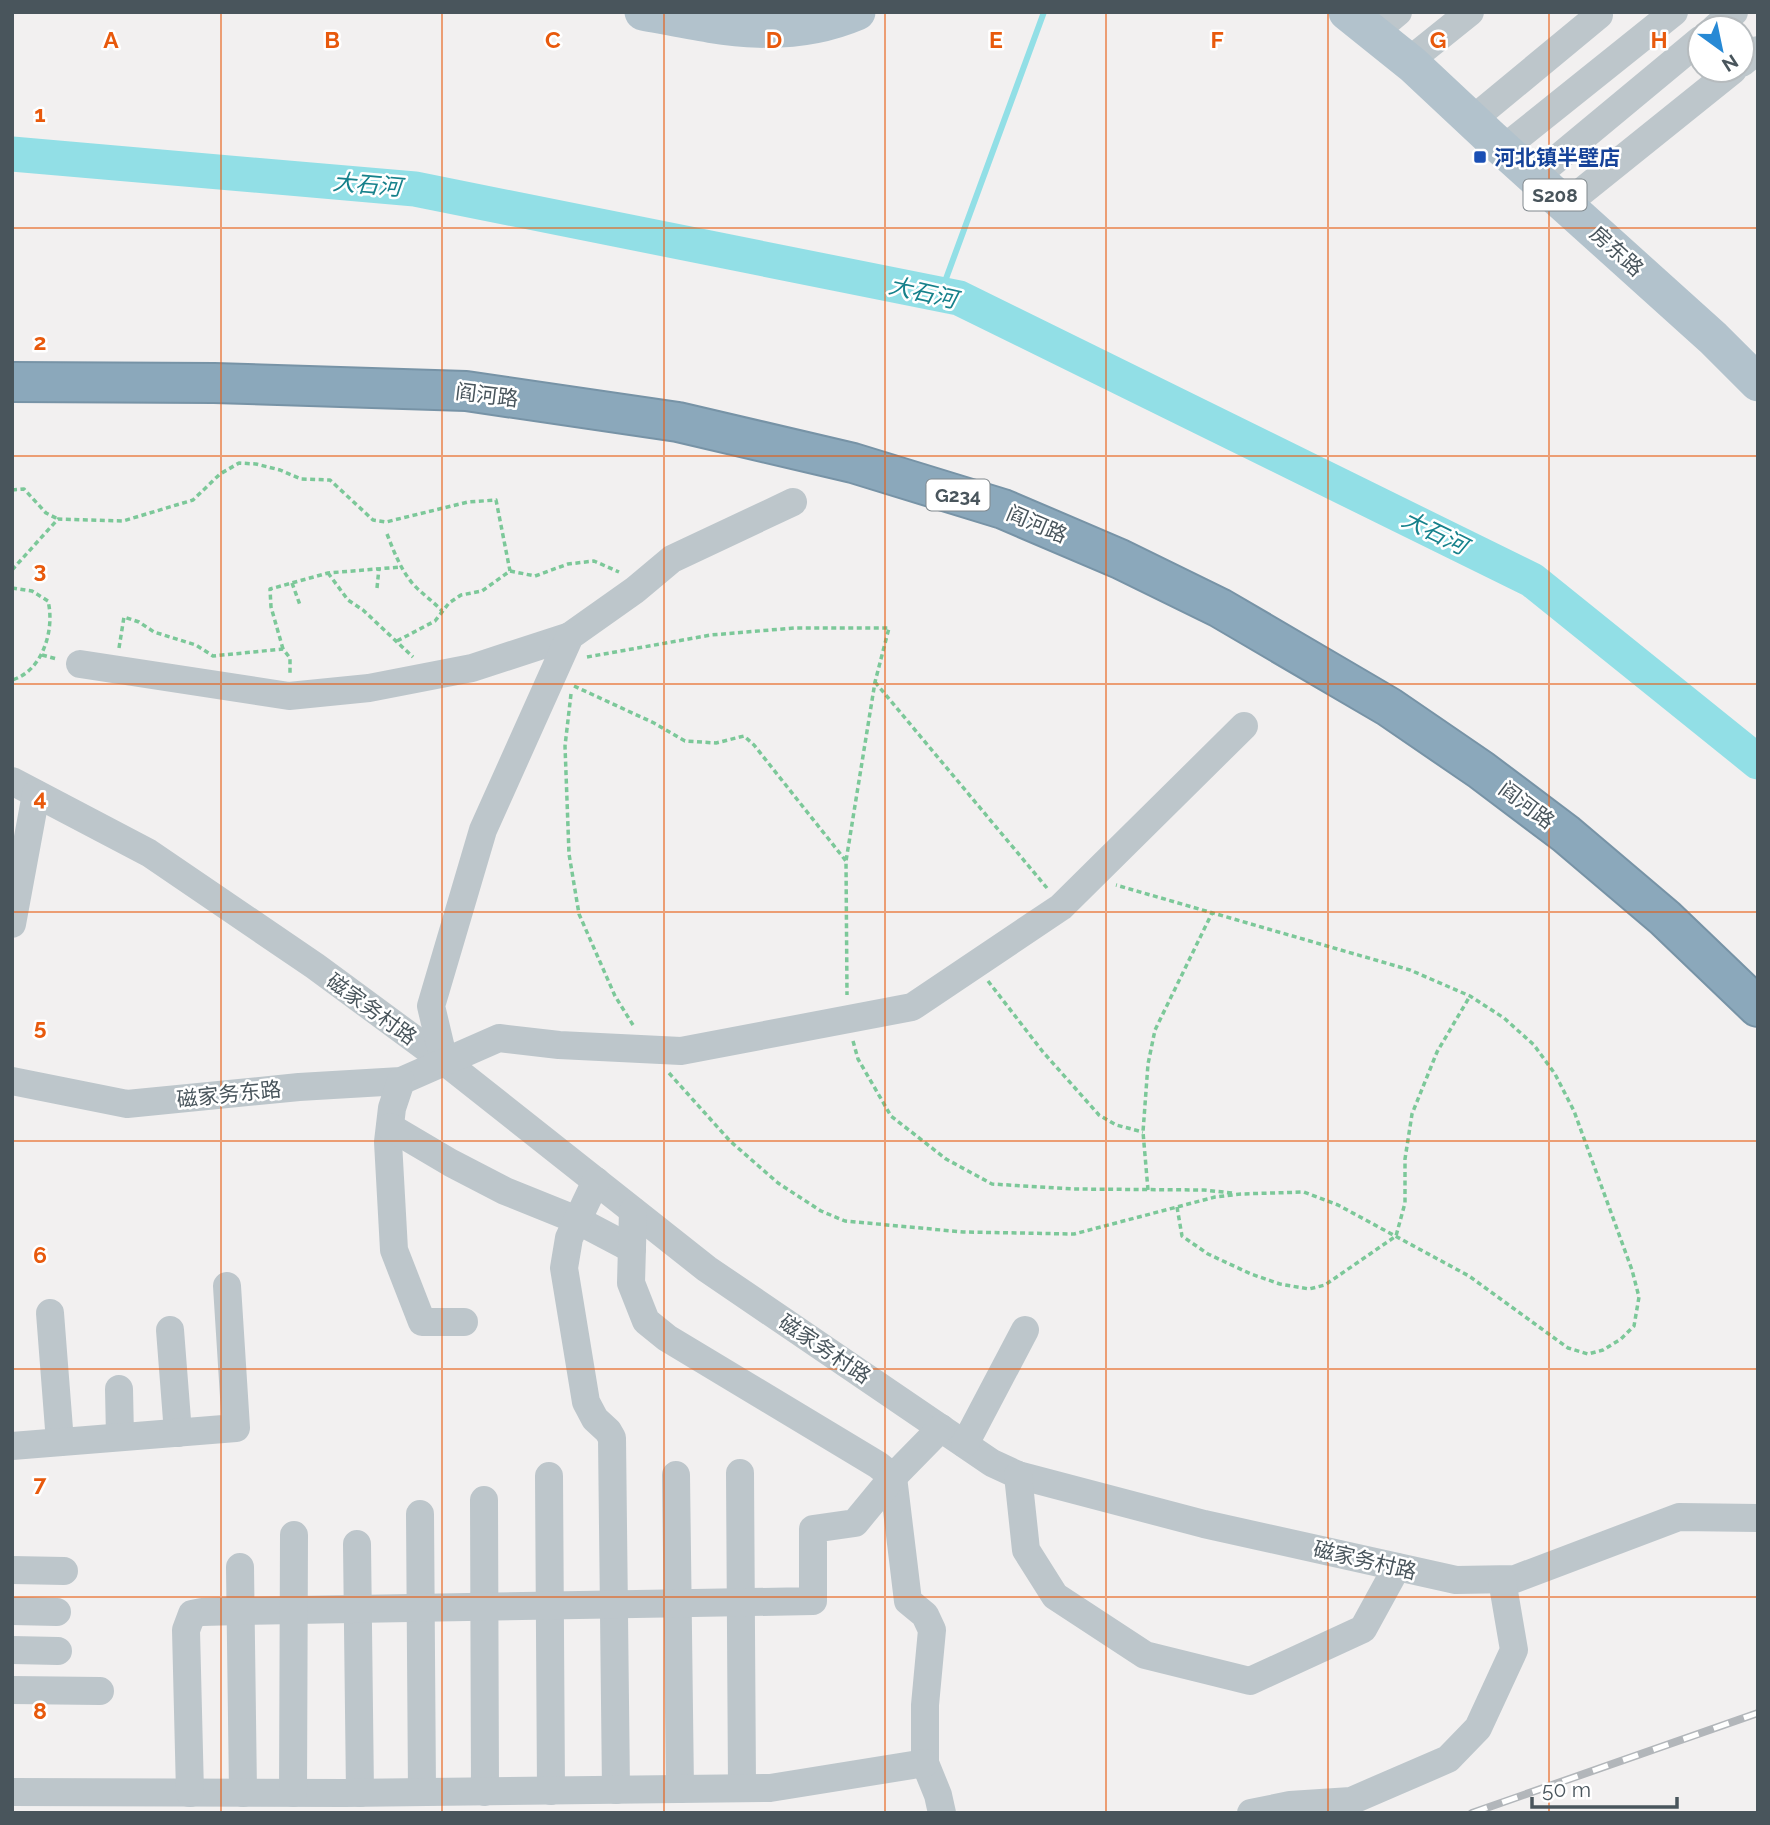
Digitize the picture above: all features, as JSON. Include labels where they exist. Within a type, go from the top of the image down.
[{"type":"highway","name":"阎河路","points":[[12,382],[214,383],[466,391],[678,422],[853,463],[1003,509],[1120,559],[1220,608],[1389,708],[1481,770],[1566,834],[1665,918],[1758,1007]]},
{"type":"main road","points":[[643,12],[714,27],[776,31],[824,24],[857,12]]},
{"type":"main road","name":"房东路","points":[[1373,19],[1409,61],[1703,329],[1758,383]]},
{"type":"street","points":[[1409,61],[1470,12]]},
{"type":"street","points":[[1503,149],[1674,12]]},
{"type":"street","points":[[1472,120],[1599,15]]},
{"type":"street","points":[[1535,177],[1686,52]]},
{"type":"street","points":[[1565,205],[1716,84]]},
{"type":"street","points":[[80,664],[289,696],[369,688],[472,668],[570,636],[672,559],[793,502]]},
{"type":"street","points":[[444,1061],[431,1006],[483,830],[570,636]]},
{"type":"street","name":"磁家务东路","points":[[12,1081],[127,1104],[299,1087],[401,1081],[499,1038],[559,1045],[681,1051],[912,1007],[1060,907],[1244,726]]},
{"type":"street","points":[[12,924],[24,787]]},
{"type":"street","name":"磁家务村路","points":[[24,787],[149,853],[315,966],[444,1061],[707,1269],[992,1463],[1018,1475],[1204,1524],[1456,1580],[1515,1579],[1679,1517],[1758,1518]]},
{"type":"street","points":[[401,1081],[392,1108],[388,1142],[394,1250],[422,1322],[464,1322]]},
{"type":"street","points":[[390,1127],[505,1191],[578,1220],[632,1250]]},
{"type":"street","points":[[596,1181],[569,1238],[565,1268],[586,1402],[595,1419],[612,1438],[616,1790]]},
{"type":"street","points":[[633,1210],[631,1283],[646,1321],[667,1338],[878,1465],[892,1477],[908,1601],[925,1615],[932,1630],[925,1705],[925,1763],[942,1813]]},
{"type":"street","points":[[12,1446],[236,1428],[227,1286]]},
{"type":"street","points":[[50,1313],[60,1442]]},
{"type":"street","points":[[965,1444],[1025,1330]]},
{"type":"street","points":[[170,1331],[178,1433]]},
{"type":"street","points":[[119,1389],[120,1437]]},
{"type":"street","points":[[190,1793],[186,1630],[192,1615],[202,1612],[240,1611],[813,1601],[813,1529],[855,1523],[892,1477],[941,1428]]},
{"type":"street","points":[[740,1473],[742,1788]]},
{"type":"street","points":[[676,1475],[680,1789]]},
{"type":"street","points":[[1018,1475],[1026,1550],[1055,1596],[1144,1655],[1237,1678],[1250,1681],[1363,1629],[1397,1567]]},
{"type":"street","points":[[549,1476],[551,1791]]},
{"type":"street","points":[[484,1500],[485,1792]]},
{"type":"street","points":[[420,1514],[422,1793]]},
{"type":"street","points":[[293,1793],[294,1535]]},
{"type":"street","points":[[357,1544],[360,1793]]},
{"type":"street","points":[[240,1566],[243,1793]]},
{"type":"street","points":[[12,1570],[64,1571]]},
{"type":"street","points":[[1251,1813],[1290,1805],[1351,1801],[1448,1759],[1478,1728],[1514,1650],[1502,1580]]},
{"type":"street","points":[[12,1611],[57,1612]]},
{"type":"street","points":[[12,1650],[58,1651]]},
{"type":"street","points":[[12,1690],[100,1691]]},
{"type":"street","points":[[12,1792],[422,1793],[770,1788],[925,1763]]},
{"type":"path","points":[[12,490],[24,489],[46,513],[58,519],[123,521],[193,500],[219,474],[239,463],[280,470],[301,479],[330,480],[373,520],[386,522],[468,502],[496,500],[510,571]]},
{"type":"path","points":[[12,570],[58,519]]},
{"type":"path","points":[[387,534],[401,567],[415,586],[429,596],[442,611]]},
{"type":"path","points":[[397,641],[435,621],[442,611],[461,595],[482,591],[510,571],[535,576],[568,564],[594,561],[643,583]]},
{"type":"path","points":[[289,696],[290,658],[283,649],[271,607],[270,589],[328,573],[401,567]]},
{"type":"path","points":[[377,588],[380,568]]},
{"type":"path","points":[[328,573],[348,600],[397,641],[431,676]]},
{"type":"path","points":[[292,583],[300,606]]},
{"type":"path","points":[[12,588],[32,591],[48,601],[51,614],[42,655],[19,678],[12,680]]},
{"type":"path","points":[[116,670],[124,617],[139,622],[154,632],[196,645],[213,656],[283,649]]},
{"type":"path","points":[[570,636],[575,659],[711,635],[794,628],[889,628],[875,682],[846,861],[847,1020],[858,1059],[891,1116],[946,1158],[992,1184],[1073,1189],[1204,1190],[1241,1194]]},
{"type":"path","points":[[875,682],[1040,877],[1060,907]]},
{"type":"path","points":[[846,861],[744,736],[716,743],[685,741],[654,723],[572,686],[565,746],[569,855],[579,914],[615,996],[648,1049],[740,1149],[778,1183],[821,1211],[845,1221],[963,1232],[1074,1234],[1215,1197],[1304,1192],[1338,1205],[1469,1276],[1568,1348],[1588,1354],[1603,1350],[1621,1339],[1634,1326],[1639,1297],[1632,1270],[1574,1111],[1556,1074],[1534,1045],[1504,1018],[1470,996],[1410,970],[1090,878]]},
{"type":"path","points":[[1148,1190],[1143,1132],[1148,1064],[1155,1030],[1212,913]]},
{"type":"path","points":[[975,964],[1043,1052],[1099,1115],[1116,1125],[1143,1132]]},
{"type":"path","points":[[1177,1207],[1182,1236],[1208,1254],[1280,1284],[1309,1289],[1325,1286],[1396,1236],[1405,1203],[1405,1159],[1412,1114],[1437,1052],[1470,996]]},
{"type":"waterway","points":[[940,295],[1044,12]]},
{"type":"waterway","name":"大石河","points":[[12,154],[415,189],[959,298],[1532,580],[1758,762]]},
{"type":"railway","points":[[1472,1813],[1758,1713]]},
{"type":"place","name":"河北镇半壁店","points":[[1480,157]]}]
